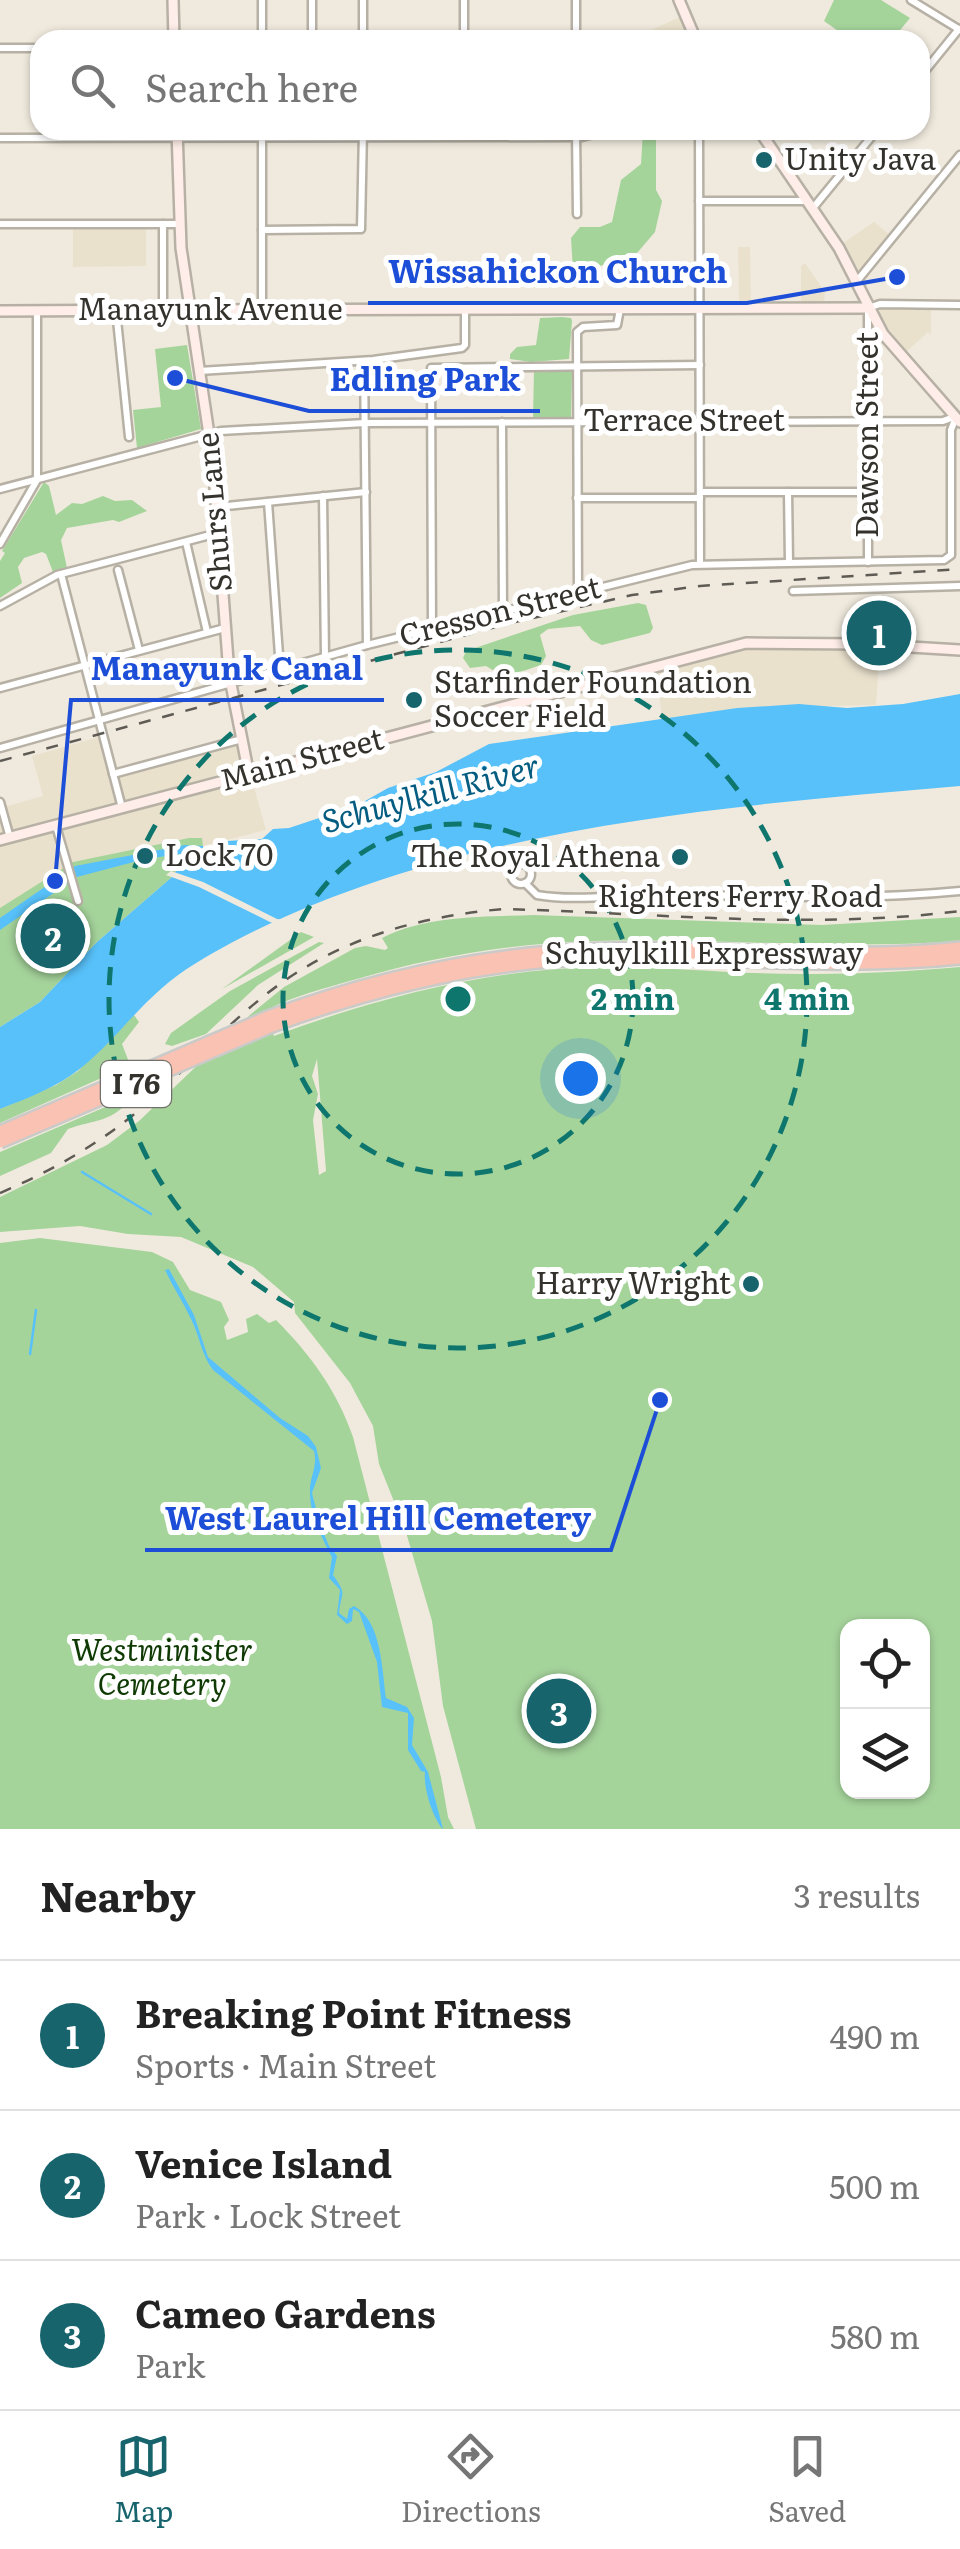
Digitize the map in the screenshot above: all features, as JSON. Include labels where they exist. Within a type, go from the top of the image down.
[{"type":"highway","name":"Schuylkill Expressway","points":[[0,1132],[350,989],[419,971],[532,953],[614,949],[828,954],[960,948]]},
{"type":"highway","name":"Schuylkill Expressway","points":[[0,1142],[270,1022],[396,986],[460,973],[541,962],[621,958],[864,964],[960,958]]},
{"type":"street","points":[[173,0],[174,30]]},
{"type":"street","points":[[262,0],[262,30]]},
{"type":"street","points":[[312,0],[312,30]]},
{"type":"street","points":[[363,0],[363,30]]},
{"type":"street","points":[[464,0],[464,30]]},
{"type":"street","points":[[576,0],[576,30]]},
{"type":"street","points":[[679,0],[692,30]]},
{"type":"street","points":[[910,0],[959,30],[930,65]]},
{"type":"street","points":[[925,9],[929,0]]},
{"type":"street","points":[[0,48],[30,48]]},
{"type":"street","points":[[0,138],[30,137]]},
{"type":"street","name":"Shurs Lane","points":[[177,140],[180,224],[209,434],[230,684],[249,774]]},
{"type":"street","points":[[262,140],[262,310]]},
{"type":"street","points":[[262,230],[361,229],[363,140]]},
{"type":"street","points":[[576,140],[577,214]]},
{"type":"street","points":[[699,140],[700,564]]},
{"type":"street","points":[[765,140],[810,204],[890,344],[958,419]]},
{"type":"street","points":[[699,201],[810,204],[867,140]]},
{"type":"street","points":[[857,281],[960,156]]},
{"type":"street","points":[[0,224],[180,224]]},
{"type":"street","points":[[163,224],[164,310]]},
{"type":"street","name":"Manayunk Avenue","points":[[0,310],[960,305]]},
{"type":"street","name":"Dawson Street","points":[[868,308],[868,562]]},
{"type":"street","points":[[200,371],[364,361],[464,347],[465,309]]},
{"type":"street","points":[[578,593],[578,329],[617,325],[620,309]]},
{"type":"street","points":[[0,544],[37,480],[37,310]]},
{"type":"street","points":[[116,310],[129,437]]},
{"type":"street","points":[[364,361],[367,646]]},
{"type":"street","points":[[432,630],[432,368],[700,365]]},
{"type":"street","name":"Terrace Street","points":[[0,490],[209,434],[365,423],[958,419]]},
{"type":"street","name":"Cresson Street","points":[[0,748],[324,657],[700,564],[931,562],[951,556],[951,437],[958,419]]},
{"type":"street","points":[[502,422],[503,612]]},
{"type":"street","points":[[216,507],[366,492]]},
{"type":"street","points":[[788,492],[789,562]]},
{"type":"street","points":[[578,498],[868,492]]},
{"type":"street","points":[[322,496],[324,657]]},
{"type":"street","points":[[268,502],[280,669]]},
{"type":"street","points":[[0,606],[60,574],[218,533]]},
{"type":"street","points":[[186,542],[206,632]]},
{"type":"street","points":[[118,570],[139,650]]},
{"type":"street","points":[[60,574],[122,808]]},
{"type":"street","points":[[793,591],[960,586]]},
{"type":"street","points":[[0,688],[226,628]]},
{"type":"street","name":"Main Street","points":[[5,839],[746,644],[862,644],[960,650]]},
{"type":"street","points":[[114,774],[242,739]]},
{"type":"street","points":[[0,802],[5,839]]},
{"type":"street","points":[[56,826],[78,900]]},
{"type":"street","name":"Righters Ferry Road","points":[[526,883],[537,895],[571,897],[652,894],[866,898],[960,891]]},
{"type":"shaded area","points":[[680,17],[685,30],[651,30]]},
{"type":"shaded area","points":[[874,222],[890,235],[859,270],[843,243]]},
{"type":"shaded area","points":[[73,229],[146,229],[146,266],[73,267]]},
{"type":"shaded area","points":[[738,247],[750,247],[751,304],[739,304]]},
{"type":"shaded area","points":[[805,263],[825,292],[824,304],[801,304],[801,266]]},
{"type":"shaded area","points":[[884,308],[931,309],[931,335],[928,332],[906,352],[880,314]]},
{"type":"shaded area","points":[[749,649],[880,651],[876,705],[737,708],[662,720],[657,673]]},
{"type":"shaded area","points":[[102,736],[112,774],[241,741],[266,830],[203,846],[201,838],[134,852],[0,908],[0,808],[43,796],[32,756]]},
{"type":"green space","points":[[834,0],[881,0],[910,18],[900,30],[837,30],[824,21]]},
{"type":"green space","points":[[642,140],[656,140],[656,190],[662,201],[655,232],[625,267],[609,264],[573,271],[571,238],[580,227],[600,227],[612,222],[621,180],[641,164]]},
{"type":"green space","points":[[562,317],[572,321],[569,359],[510,359],[517,347],[536,345],[540,318]]},
{"type":"green space","points":[[187,345],[201,429],[137,448],[133,410],[161,407],[155,349]]},
{"type":"green space","points":[[534,369],[572,369],[571,417],[533,418]]},
{"type":"green space","points":[[44,482],[49,486],[56,515],[72,503],[82,504],[103,496],[115,501],[132,500],[147,511],[119,522],[67,528],[61,540],[67,568],[53,572],[42,552],[24,558],[18,567],[22,583],[0,598],[0,561],[5,553],[2,551]]},
{"type":"green space","points":[[638,603],[646,605],[653,628],[650,633],[602,645],[591,640],[580,626],[548,629],[540,635],[546,656],[541,665],[513,673],[486,666],[470,668],[463,658],[466,651],[573,615]]},
{"type":"green space","points":[[202,838],[203,846],[191,850],[172,877],[97,942],[40,1002],[0,1027],[0,908],[73,862]]},
{"type":"green space","points":[[534,915],[822,925],[960,917],[960,941],[596,941],[505,948],[386,971],[309,993],[264,1012],[274,1036],[431,988],[553,969],[621,967],[815,974],[960,967],[960,1829],[476,1829],[443,1706],[432,1621],[405,1529],[379,1464],[373,1426],[350,1383],[295,1313],[294,1302],[253,1267],[181,1237],[80,1226],[0,1232],[0,1197],[107,1145],[139,1121],[284,987],[355,948],[385,950],[388,948],[382,938],[399,930],[456,919]],"holes":[[[317,1059],[326,1171],[319,1175],[313,1120],[318,1094],[312,1076]]]},
{"type":"green space","points":[[301,932],[314,937],[222,989]]},
{"type":"green space","points":[[319,942],[324,943],[258,985],[206,1034],[172,1046],[165,1044],[171,1033],[230,991]]},
{"type":"green space","points":[[134,1015],[139,1022],[122,1044],[129,1062],[124,1068],[0,1123],[0,1109],[78,1071]]},
{"type":"green space","points":[[131,1096],[119,1111],[68,1129],[51,1153],[0,1176],[0,1152]]},
{"type":"green space","name":"Westminister Cemetery","points":[[40,1238],[152,1252],[173,1262],[190,1290],[221,1302],[229,1320],[224,1327],[227,1340],[248,1332],[246,1319],[257,1314],[269,1323],[276,1320],[322,1374],[353,1437],[454,1829],[0,1829],[0,1243]]},
{"type":"water","name":"Schuylkill River","points":[[960,694],[960,786],[680,814],[494,848],[404,872],[316,904],[204,958],[162,988],[81,1068],[0,1109],[0,1027],[40,1002],[97,942],[172,877],[189,853],[145,859],[77,877],[0,930],[0,918],[75,866],[185,845],[217,848],[227,841],[262,839],[273,829],[289,828],[358,805],[388,788],[436,772],[489,744],[737,708],[799,704],[847,708]]},
{"type":"water","points":[[169,1269],[194,1315],[208,1357],[280,1418],[308,1436],[316,1447],[321,1468],[312,1493],[320,1524],[337,1556],[333,1575],[342,1590],[339,1613],[347,1619],[354,1606],[370,1623],[379,1647],[386,1698],[407,1707],[414,1718],[412,1745],[428,1772],[443,1829],[429,1802],[425,1772],[408,1750],[408,1713],[382,1707],[377,1662],[359,1612],[353,1609],[352,1621],[347,1624],[337,1615],[340,1590],[329,1578],[332,1557],[317,1526],[311,1501],[314,1451],[213,1370],[165,1270]]},
{"type":"pier","points":[[171,871],[203,882],[277,919],[293,921],[281,926],[270,922],[166,875]]},
{"type":"waterway","points":[[82,1172],[151,1214]]},
{"type":"waterway","points":[[30,1354],[36,1310]]},
{"type":"railway","points":[[0,761],[507,624],[632,595],[700,586],[960,569]]},
{"type":"railway","points":[[0,1193],[69,1159],[117,1128],[287,979],[337,950],[390,930],[503,909],[789,920],[904,917],[960,911]]},
{"type":"place","name":"Unity Java","points":[[764,160]]},
{"type":"place","name":"Wissahickon Church","points":[[897,277]]},
{"type":"place","name":"Edling Park","points":[[175,378]]},
{"type":"place","name":"Breaking Point Fitness","points":[[879,633]]},
{"type":"place","name":"Starfinder Foundation Soccer Field","points":[[414,700]]},
{"type":"place","name":"Lock 70","points":[[145,856]]},
{"type":"place","name":"The Royal Athena","points":[[680,857]]},
{"type":"place","name":"Manayunk Canal","points":[[55,881]]},
{"type":"place","name":"Venice Island","points":[[53,936]]},
{"type":"place","name":"Harry Wright","points":[[751,1284]]},
{"type":"place","name":"West Laurel Hill Cemetery","points":[[660,1400]]},
{"type":"place","name":"Cameo Gardens","points":[[559,1711]]}]
